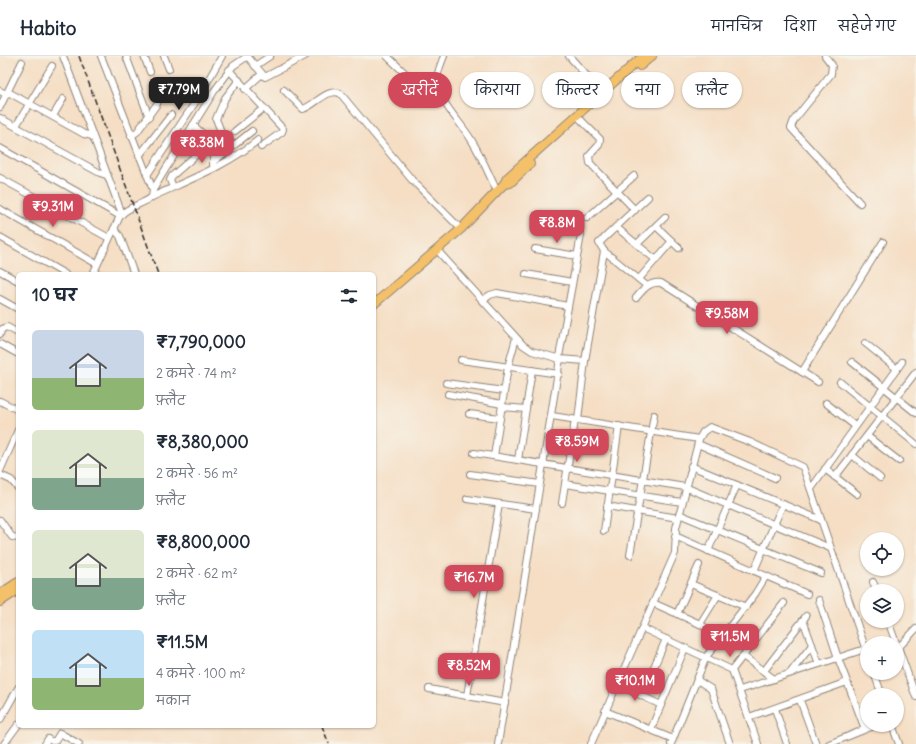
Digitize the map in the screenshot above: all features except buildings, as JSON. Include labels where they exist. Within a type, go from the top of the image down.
[{"type":"main road","points":[[613,83],[643,56]]},
{"type":"main road","points":[[504,184],[510,183],[652,56]]},
{"type":"main road","points":[[376,302],[461,229],[504,184],[507,178],[585,108]]},
{"type":"main road","points":[[0,594],[16,583]]},
{"type":"main road","points":[[0,602],[16,591]]},
{"type":"street","points":[[63,56],[121,214]]},
{"type":"street","points":[[101,56],[153,190]]},
{"type":"street","points":[[126,56],[149,117]]},
{"type":"street","points":[[144,56],[150,72]]},
{"type":"street","points":[[164,56],[168,69]]},
{"type":"street","points":[[147,175],[198,98],[222,56]]},
{"type":"street","points":[[152,197],[153,190],[185,137],[238,56]]},
{"type":"street","points":[[231,68],[248,56],[263,75]]},
{"type":"street","points":[[255,66],[270,56]]},
{"type":"street","points":[[220,129],[216,119],[225,98],[242,85],[263,75],[268,76],[305,56]]},
{"type":"street","points":[[386,56],[403,72]]},
{"type":"street","points":[[440,72],[444,56]]},
{"type":"street","points":[[569,56],[583,72]]},
{"type":"street","points":[[824,56],[832,65],[831,74],[794,120],[791,128],[860,203]]},
{"type":"street","points":[[0,107],[22,62]]},
{"type":"street","points":[[16,126],[52,66]]},
{"type":"street","points":[[231,68],[242,85],[283,131],[261,147]]},
{"type":"street","points":[[284,90],[303,109],[327,95],[334,92],[340,93],[412,180],[433,203],[461,229]]},
{"type":"street","points":[[0,91],[6,94],[8,92],[87,136],[92,136]]},
{"type":"street","points":[[53,116],[63,99]]},
{"type":"street","points":[[131,136],[149,117],[158,104]]},
{"type":"street","points":[[235,132],[264,108]]},
{"type":"street","points":[[451,108],[472,140],[497,191]]},
{"type":"street","points":[[139,156],[171,115]]},
{"type":"street","points":[[0,118],[106,175]]},
{"type":"street","points":[[580,119],[600,139],[599,145],[589,156],[590,163],[634,210]]},
{"type":"street","points":[[193,125],[217,149],[213,165]]},
{"type":"street","points":[[213,165],[252,131]]},
{"type":"street","points":[[185,137],[205,147]]},
{"type":"street","points":[[0,209],[95,269],[121,214],[152,197],[173,188],[213,165],[236,157],[258,140]]},
{"type":"street","points":[[173,188],[170,180],[172,176],[211,142]]},
{"type":"street","points":[[0,148],[121,214]]},
{"type":"street","points":[[587,218],[634,176]]},
{"type":"street","points":[[0,178],[109,238]]},
{"type":"street","points":[[647,286],[604,250],[599,243],[648,197]]},
{"type":"street","points":[[637,244],[665,217]]},
{"type":"street","points":[[656,226],[679,248]]},
{"type":"street","points":[[616,227],[656,260]]},
{"type":"street","points":[[114,229],[120,236],[133,272]]},
{"type":"street","points":[[498,744],[559,374],[568,306],[581,234]]},
{"type":"street","points":[[0,237],[62,272]]},
{"type":"street","points":[[639,280],[672,241]]},
{"type":"street","points":[[802,372],[883,242]]},
{"type":"street","points":[[534,249],[577,256]]},
{"type":"street","points":[[437,250],[523,346],[532,351],[560,358],[585,361]]},
{"type":"street","points":[[562,503],[604,250]]},
{"type":"street","points":[[0,271],[16,280]]},
{"type":"street","points":[[526,274],[572,282]]},
{"type":"street","points":[[636,298],[647,286],[653,283],[661,283],[818,382]]},
{"type":"street","points":[[482,301],[490,295],[497,293],[568,306]]},
{"type":"street","points":[[0,299],[16,308]]},
{"type":"street","points":[[1,330],[7,327],[16,332]]},
{"type":"street","points":[[494,456],[508,366],[516,338]]},
{"type":"street","points":[[865,343],[897,369]]},
{"type":"street","points":[[0,344],[16,353]]},
{"type":"street","points":[[461,360],[559,374]]},
{"type":"street","points":[[852,362],[897,397],[916,414]]},
{"type":"street","points":[[811,489],[902,362]]},
{"type":"street","points":[[518,460],[532,370]]},
{"type":"street","points":[[835,477],[916,372]]},
{"type":"street","points":[[910,380],[916,386]]},
{"type":"street","points":[[840,382],[916,444]]},
{"type":"street","points":[[446,383],[504,391]]},
{"type":"street","points":[[448,394],[526,409]]},
{"type":"street","points":[[0,401],[16,409]]},
{"type":"street","points":[[826,403],[855,426]]},
{"type":"street","points":[[469,414],[500,418]]},
{"type":"street","points":[[630,555],[654,415]]},
{"type":"street","points":[[552,416],[619,426],[698,441],[775,478]]},
{"type":"street","points":[[604,531],[619,426]]},
{"type":"street","points":[[592,744],[605,711],[675,553],[677,544],[675,536],[678,516],[685,487],[698,441],[706,429],[714,428],[798,463],[806,472],[830,548],[861,636]]},
{"type":"street","points":[[0,471],[16,436]]},
{"type":"street","points":[[867,436],[899,461]]},
{"type":"street","points":[[474,453],[544,464],[568,466],[685,487],[729,504],[830,548]]},
{"type":"street","points":[[852,455],[880,478]]},
{"type":"street","points":[[691,466],[821,520]]},
{"type":"street","points":[[825,469],[858,494]]},
{"type":"street","points":[[470,474],[540,484]]},
{"type":"street","points":[[0,475],[10,480],[16,486]]},
{"type":"street","points":[[565,484],[682,502]]},
{"type":"street","points":[[708,551],[737,485]]},
{"type":"street","points":[[467,499],[536,509]]},
{"type":"street","points":[[467,696],[499,504]]},
{"type":"street","points":[[754,571],[783,504]]},
{"type":"street","points":[[607,506],[678,516],[763,548],[820,573]]},
{"type":"street","points":[[0,520],[12,536],[16,537]]},
{"type":"street","points":[[675,536],[807,594]]},
{"type":"street","points":[[677,614],[698,565]]},
{"type":"street","points":[[605,711],[651,729],[672,741],[706,657],[746,607],[766,576]]},
{"type":"street","points":[[691,584],[746,607]]},
{"type":"street","points":[[700,624],[718,595]]},
{"type":"street","points":[[819,600],[838,658],[860,716]]},
{"type":"street","points":[[653,603],[700,624],[720,638]]},
{"type":"street","points":[[732,670],[784,603]]},
{"type":"street","points":[[764,671],[805,618],[819,664]]},
{"type":"street","points":[[642,628],[732,670],[758,744]]},
{"type":"street","points":[[904,641],[916,629]]},
{"type":"street","points":[[642,695],[666,639]]},
{"type":"street","points":[[789,674],[812,645]]},
{"type":"street","points":[[651,729],[686,648]]},
{"type":"street","points":[[740,690],[838,658],[860,652]]},
{"type":"street","points":[[743,656],[774,679]]},
{"type":"street","points":[[904,664],[916,697]]},
{"type":"street","points":[[697,680],[711,689],[730,744]]},
{"type":"street","points":[[749,717],[775,709],[847,682]]},
{"type":"street","points":[[617,684],[661,705]]},
{"type":"street","points":[[429,689],[505,703]]},
{"type":"street","points":[[0,719],[16,691]]},
{"type":"street","points":[[800,700],[816,744]]},
{"type":"street","points":[[775,709],[787,744]]},
{"type":"street","points":[[4,744],[16,728]]},
{"type":"street","points":[[829,744],[860,731]]},
{"type":"street","points":[[895,732],[899,744]]},
{"type":"street","points":[[48,742],[55,741],[60,733],[79,744]]},
{"type":"railway","points":[[79,56],[157,272]]},
{"type":"railway","points":[[323,728],[329,744]]}]
